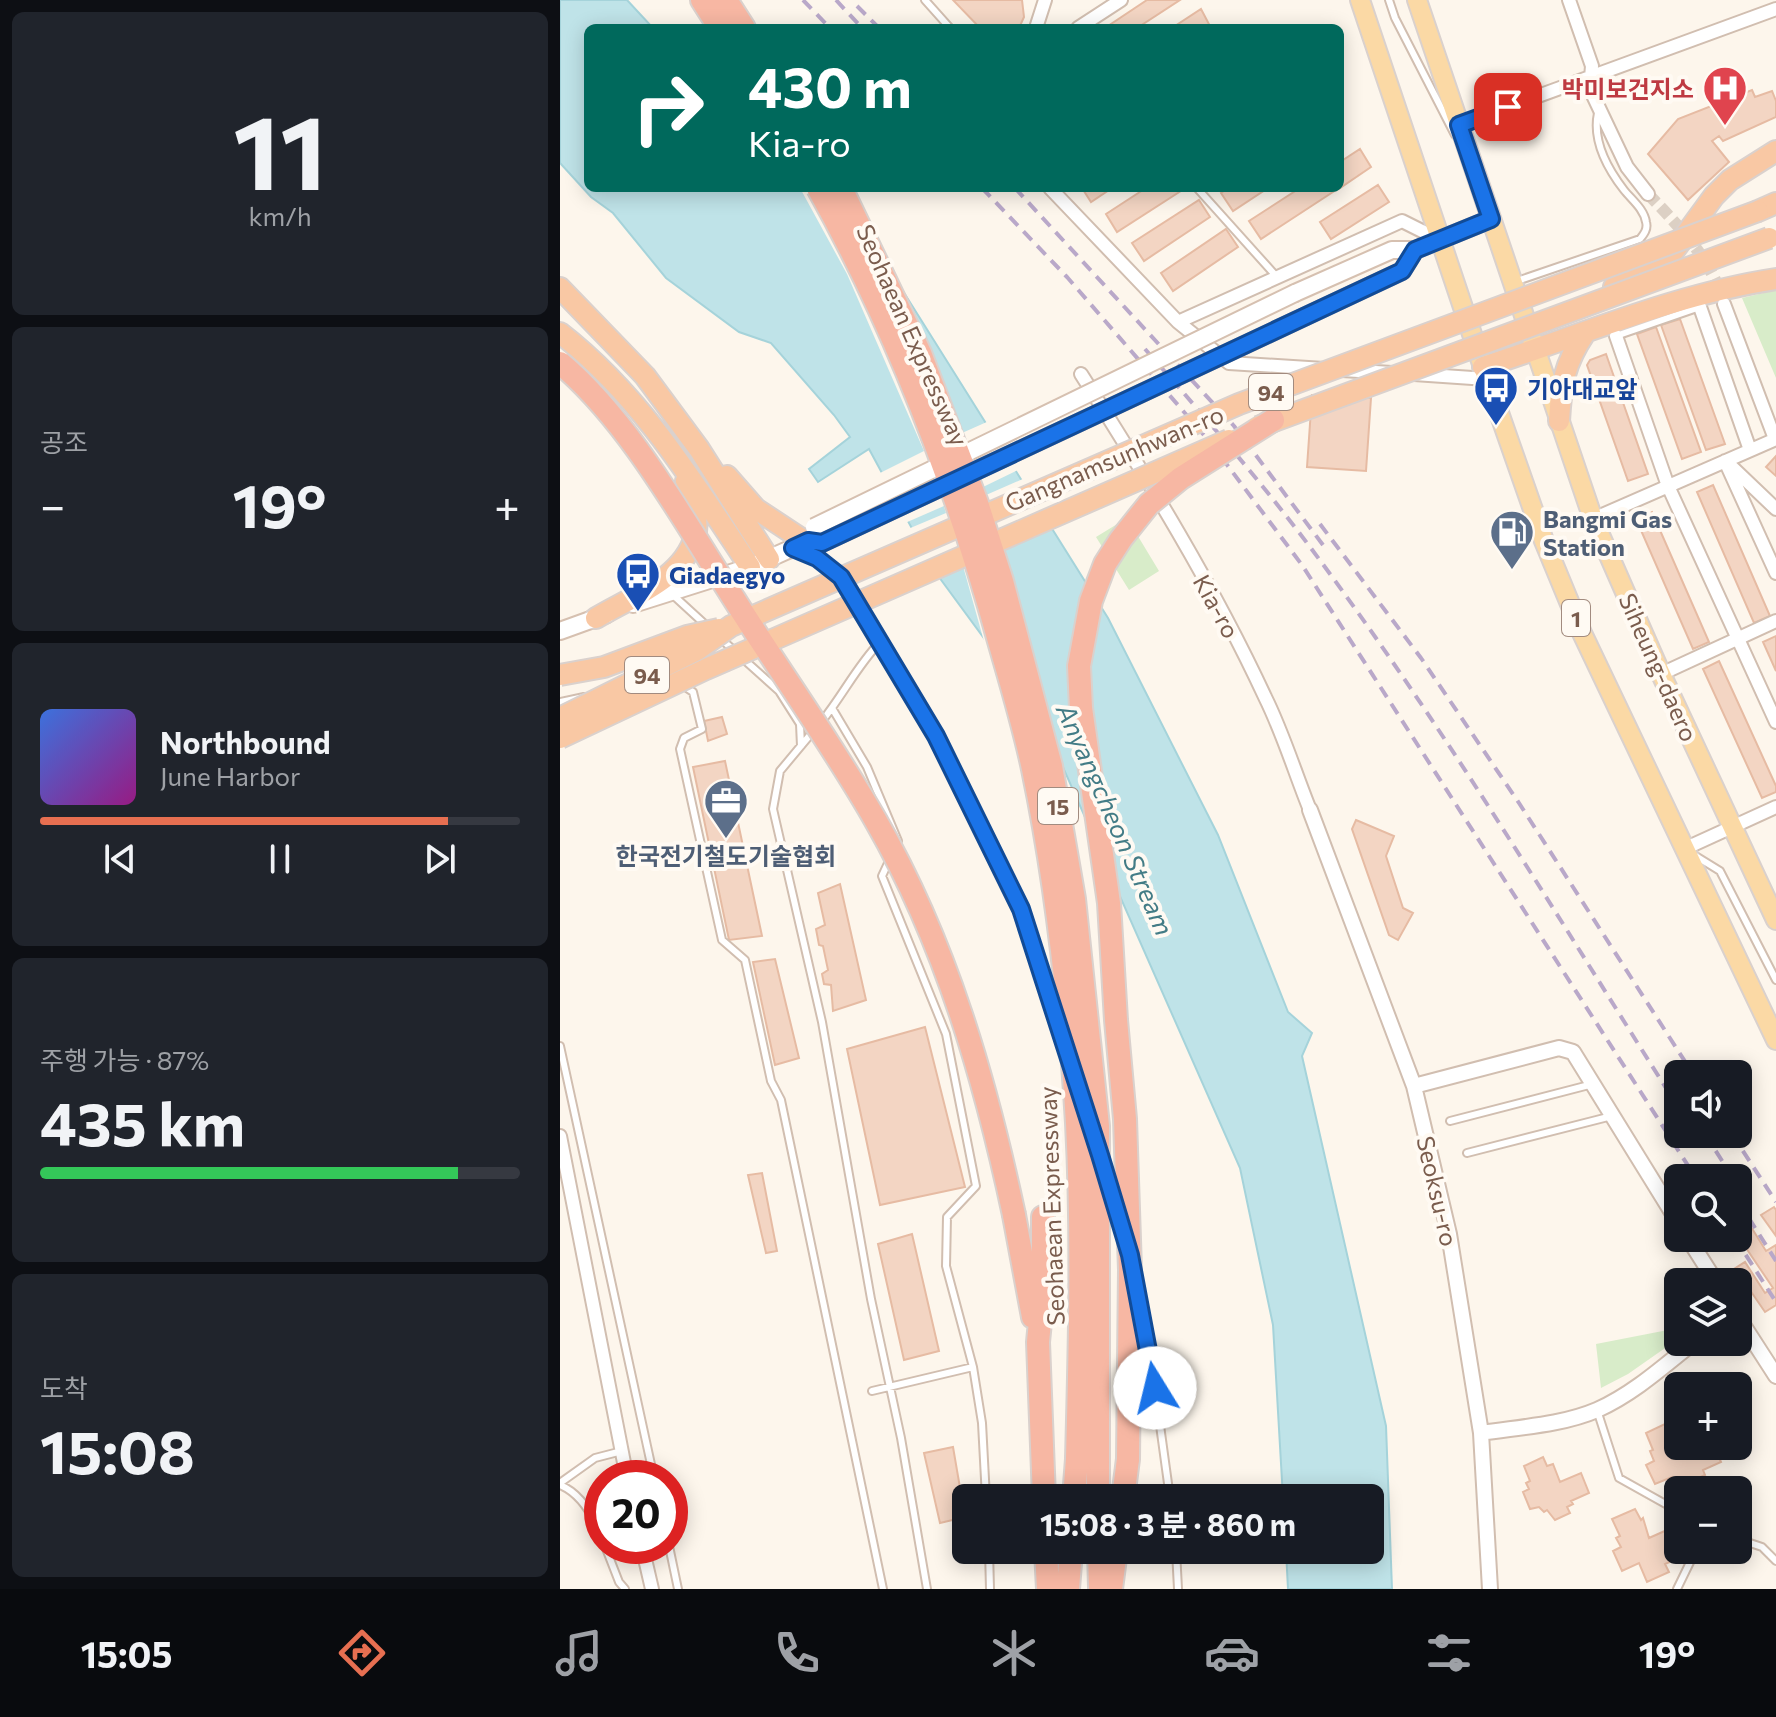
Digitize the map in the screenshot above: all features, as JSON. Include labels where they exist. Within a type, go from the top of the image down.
[{"type":"highway","points":[[702,0],[717,24]]},
{"type":"highway","points":[[726,0],[741,24]]},
{"type":"highway","points":[[1473,337],[1607,290],[1655,266],[1673,252],[1714,196],[1730,180],[1776,151]]},
{"type":"highway","name":"Seohaean Expressway","points":[[820,192],[865,279],[934,443],[983,583],[1033,768],[1054,893],[1069,1027],[1077,1124],[1088,1460],[1094,1484]]},
{"type":"highway","name":"Seohaean Expressway","points":[[843,192],[920,353],[972,490],[1002,581],[1051,766],[1074,899],[1098,1126],[1088,1460],[1079,1484]]},
{"type":"highway","name":"Gangnamsunhwan-ro","points":[[560,718],[697,650],[731,626],[1239,404],[1767,207]]},
{"type":"highway","name":"Gangnamsunhwan-ro","points":[[560,738],[706,669],[1273,420],[1773,237]]},
{"type":"highway","points":[[1485,373],[1535,350],[1585,333],[1737,285],[1776,279]]},
{"type":"highway","points":[[560,288],[645,376],[699,449],[760,563]]},
{"type":"highway","points":[[560,333],[589,356],[626,394],[760,563]]},
{"type":"highway","points":[[1559,421],[1562,381],[1568,361],[1585,333]]},
{"type":"highway","points":[[560,363],[583,382],[612,415],[685,522],[876,821],[912,891],[960,1009],[994,1123],[1038,1342]]},
{"type":"highway","points":[[1125,1484],[1128,1459],[1130,1270],[1125,1119],[1109,903],[1081,708],[1079,666],[1091,601],[1105,564],[1121,539],[1149,504],[1181,478],[1273,420]]},
{"type":"highway","points":[[699,449],[740,488],[756,509],[809,540]]},
{"type":"highway","points":[[596,618],[683,564],[696,534],[694,505],[678,458]]},
{"type":"highway","points":[[560,675],[604,667],[687,636],[731,626]]},
{"type":"highway","points":[[1043,1217],[1043,1291],[1038,1342],[1043,1484]]},
{"type":"highway","points":[[1047,1564],[1048,1589]]},
{"type":"highway","points":[[1068,1589],[1070,1564]]},
{"type":"highway","points":[[1099,1564],[1100,1589]]},
{"type":"highway","points":[[1111,1589],[1114,1564]]},
{"type":"main road","name":"1","points":[[1360,0],[1544,541],[1582,633],[1776,1040]]},
{"type":"main road","name":"Siheung-daero","points":[[1417,0],[1593,519],[1661,674],[1776,920]]},
{"type":"main road","points":[[809,540],[1295,293],[1392,250],[1415,250],[1491,219]]},
{"type":"main road","points":[[560,631],[760,563],[1402,271],[1415,250]]},
{"type":"street","points":[[1037,24],[1045,0]]},
{"type":"street","points":[[1084,24],[1121,0]]},
{"type":"street","points":[[1569,0],[1592,66],[1590,89],[1627,167],[1648,194]]},
{"type":"street","points":[[1459,125],[1776,9]]},
{"type":"street","points":[[1054,192],[1178,322],[1229,363],[1485,373]]},
{"type":"street","points":[[1178,322],[1402,221],[1440,240]]},
{"type":"street","points":[[1593,519],[1776,439],[1724,304]]},
{"type":"street","points":[[1700,307],[1750,450]]},
{"type":"street","points":[[1616,336],[1668,486],[1776,722]]},
{"type":"street","name":"Kia-ro","points":[[1081,374],[1129,450],[1223,615],[1266,698],[1310,810]]},
{"type":"street","points":[[1725,461],[1776,509]]},
{"type":"street","points":[[1725,461],[1776,573]]},
{"type":"street","points":[[1661,674],[1776,621]]},
{"type":"street","points":[[1684,849],[1776,807]]},
{"type":"street","name":"Seoksu-ro","points":[[1310,810],[1414,1086],[1449,1234],[1481,1433],[1490,1589]]},
{"type":"street","points":[[1414,1086],[1559,1048],[1573,1052],[1664,1200]]},
{"type":"street","points":[[560,1136],[624,1460]]},
{"type":"street","points":[[1752,1339],[1776,1376]]},
{"type":"street","points":[[1481,1433],[1553,1423],[1597,1410],[1649,1379],[1677,1356]]},
{"type":"street","points":[[646,1564],[652,1589]]},
{"type":"lane","points":[[925,0],[946,24]]},
{"type":"lane","points":[[1389,0],[1395,18],[1478,181]]},
{"type":"lane","points":[[1512,283],[1640,239],[1644,233],[1646,222],[1643,213],[1623,189],[1597,141],[1595,127],[1599,110]]},
{"type":"lane","points":[[1201,192],[1276,276]]},
{"type":"lane","points":[[1616,336],[1700,307]]},
{"type":"lane","points":[[809,540],[817,558],[841,577],[936,736],[1021,909],[1130,1255],[1151,1360],[1168,1484]]},
{"type":"lane","points":[[670,593],[779,691],[800,724],[801,746]]},
{"type":"lane","points":[[880,642],[859,664],[832,708],[780,771],[773,809],[822,1022],[927,1589]]},
{"type":"lane","points":[[663,681],[681,684],[693,692],[702,729],[684,738],[680,749],[722,940],[745,960],[771,1081],[781,1100],[883,1589]]},
{"type":"lane","points":[[560,702],[648,684]]},
{"type":"lane","points":[[832,708],[867,767],[899,843],[882,876],[946,1034],[976,1186],[947,1217],[946,1266],[973,1367],[982,1423],[985,1484]]},
{"type":"lane","points":[[1684,849],[1720,871],[1776,980]]},
{"type":"lane","points":[[560,1046],[650,1460]]},
{"type":"lane","points":[[1450,1121],[1593,1084]]},
{"type":"lane","points":[[1467,1153],[1612,1116]]},
{"type":"lane","points":[[872,1391],[973,1367]]},
{"type":"lane","points":[[1597,1410],[1619,1478],[1664,1503]]},
{"type":"lane","points":[[584,1505],[573,1490],[560,1484],[595,1458],[622,1451]]},
{"type":"lane","points":[[1752,1544],[1762,1547],[1776,1561]]},
{"type":"lane","points":[[612,1564],[625,1589]]},
{"type":"lane","points":[[673,1564],[678,1589]]},
{"type":"lane","points":[[989,1564],[990,1589]]},
{"type":"lane","points":[[1177,1564],[1178,1589]]},
{"type":"lane","points":[[1677,1589],[1689,1564]]},
{"type":"green space","points":[[1776,290],[1776,378],[1742,298]]},
{"type":"green space","points":[[1127,518],[1159,571],[1129,590],[1096,537]]},
{"type":"green space","points":[[1664,1331],[1664,1349],[1601,1388],[1596,1344]]},
{"type":"water","points":[[560,0],[627,0],[649,24],[584,24],[584,189],[560,163]]},
{"type":"water","name":"Anyangcheon Stream","points":[[586,192],[818,192],[886,264],[1108,618],[1218,835],[1288,1012],[1312,1033],[1302,1056],[1386,1426],[1392,1589],[1288,1589],[1287,1564],[1384,1564],[1384,1484],[1282,1484],[1273,1325],[1240,1168],[1039,713],[936,573],[869,449],[818,482],[809,469],[850,437],[834,415],[771,343],[739,332],[666,278],[613,213]]},
{"type":"pier","points":[[802,192],[821,192],[853,244],[889,262],[962,433],[989,421],[1020,469],[983,487],[986,495],[1025,478],[1054,524],[1001,548],[1036,715],[985,645],[963,566],[933,575],[908,529],[946,513],[944,506],[905,523],[878,474],[924,451],[847,274]]},
{"type":"building","points":[[953,0],[1022,0],[1024,17],[1021,24],[976,24]]},
{"type":"building","points":[[1147,0],[1180,0],[1143,24],[1111,24]]},
{"type":"building","points":[[1201,9],[1209,24],[1178,24]]},
{"type":"building","points":[[1752,90],[1755,97],[1772,91],[1776,101],[1776,117],[1723,141],[1719,136],[1712,141],[1729,162],[1688,200],[1648,154],[1678,119]]},
{"type":"building","points":[[1360,149],[1371,167],[1344,185],[1344,159]]},
{"type":"building","points":[[1378,185],[1389,202],[1331,239],[1320,222]]},
{"type":"building","points":[[1085,192],[1106,192],[1091,202]]},
{"type":"building","points":[[1140,192],[1179,192],[1117,232],[1106,214]]},
{"type":"building","points":[[1222,192],[1262,192],[1233,211]]},
{"type":"building","points":[[1294,192],[1333,192],[1261,239],[1249,221]]},
{"type":"building","points":[[1199,200],[1210,217],[1144,261],[1132,243]]},
{"type":"building","points":[[1226,229],[1238,247],[1173,291],[1161,273]]},
{"type":"building","points":[[1680,319],[1725,444],[1706,450],[1661,325]]},
{"type":"building","points":[[1656,327],[1701,452],[1682,459],[1637,334]]},
{"type":"building","points":[[1606,354],[1648,474],[1628,481],[1587,365],[1590,360]]},
{"type":"building","points":[[1312,395],[1371,398],[1366,471],[1307,467]]},
{"type":"building","points":[[1776,456],[1776,476],[1766,467]]},
{"type":"building","points":[[1713,485],[1770,616],[1754,623],[1697,492]]},
{"type":"building","points":[[1652,512],[1709,642],[1693,649],[1636,519]]},
{"type":"building","points":[[1776,636],[1776,671],[1763,642]]},
{"type":"building","points":[[1719,661],[1776,786],[1776,792],[1762,798],[1703,669]]},
{"type":"building","points":[[722,717],[727,734],[708,741],[704,721]]},
{"type":"building","points":[[725,761],[762,936],[729,940],[693,767]]},
{"type":"building","points":[[1356,820],[1394,836],[1386,856],[1403,908],[1413,913],[1398,940],[1389,935],[1352,829]]},
{"type":"building","points":[[840,884],[866,1000],[833,1011],[831,985],[824,984],[822,974],[828,970],[816,929],[825,925],[818,893]]},
{"type":"building","points":[[775,959],[799,1058],[775,1065],[753,962]]},
{"type":"building","points":[[925,1027],[965,1187],[880,1205],[847,1049]]},
{"type":"building","points":[[762,1173],[777,1251],[766,1253],[748,1175]]},
{"type":"building","points":[[1774,1207],[1776,1210],[1776,1236],[1761,1215]]},
{"type":"building","points":[[1752,1228],[1766,1251],[1776,1245],[1776,1305],[1765,1312],[1752,1293],[1752,1273],[1765,1293],[1773,1288],[1749,1252],[1752,1252]]},
{"type":"building","points":[[912,1234],[939,1351],[904,1360],[878,1244]]},
{"type":"building","points":[[1664,1424],[1664,1460],[1721,1462],[1703,1470],[1703,1476],[1664,1476],[1664,1480],[1655,1484],[1646,1465],[1654,1461],[1646,1433]]},
{"type":"building","points":[[953,1447],[959,1484],[952,1484],[952,1520],[940,1523],[924,1453]]},
{"type":"building","points":[[1543,1457],[1547,1466],[1553,1464],[1560,1482],[1581,1473],[1589,1493],[1571,1501],[1573,1504],[1567,1507],[1570,1513],[1555,1520],[1547,1510],[1544,1512],[1539,1507],[1530,1509],[1523,1492],[1529,1489],[1526,1483],[1530,1481],[1524,1466]]},
{"type":"building","points":[[1635,1509],[1641,1520],[1643,1518],[1649,1538],[1664,1531],[1664,1564],[1669,1572],[1647,1582],[1639,1563],[1622,1571],[1613,1551],[1621,1547],[1616,1538],[1620,1536],[1612,1519]]},
{"type":"tunnel","points":[[1648,194],[1699,253],[1721,294]]},
{"type":"railway","points":[[803,0],[826,24]]},
{"type":"railway","points":[[836,0],[858,24]]},
{"type":"railway","points":[[857,6],[875,24]]},
{"type":"railway","points":[[986,192],[1067,277],[1210,442],[1302,565],[1687,1164]]},
{"type":"railway","points":[[1019,192],[1234,426],[1323,545]]},
{"type":"railway","points":[[1145,349],[1277,505],[1367,625],[1503,830],[1664,1085]]},
{"type":"railway","points":[[1320,524],[1421,658],[1519,803],[1684,1060]]},
{"type":"railway","points":[[1714,1148],[1724,1164]]},
{"type":"railway","points":[[1741,1148],[1776,1202]]},
{"type":"railway","points":[[1752,1223],[1776,1261]]},
{"type":"railway","points":[[1744,1252],[1776,1302]]},
{"type":"place","name":"박미보건지소","points":[[1725,127]]},
{"type":"place","name":"기아대교앞","points":[[1496,427]]},
{"type":"place","name":"Bangmi Gas Station","points":[[1512,571]]},
{"type":"place","name":"Giadaegyo","points":[[638,613]]},
{"type":"place","name":"한국전기철도기술협회","points":[[726,840]]},
{"type":"route","points":[[1155,1388],[1130,1255],[1021,909],[936,736],[841,577],[817,558],[793,548],[808,541],[822,543],[1280,329],[1402,271],[1415,250],[1491,219],[1459,125],[1508,107]]}]
